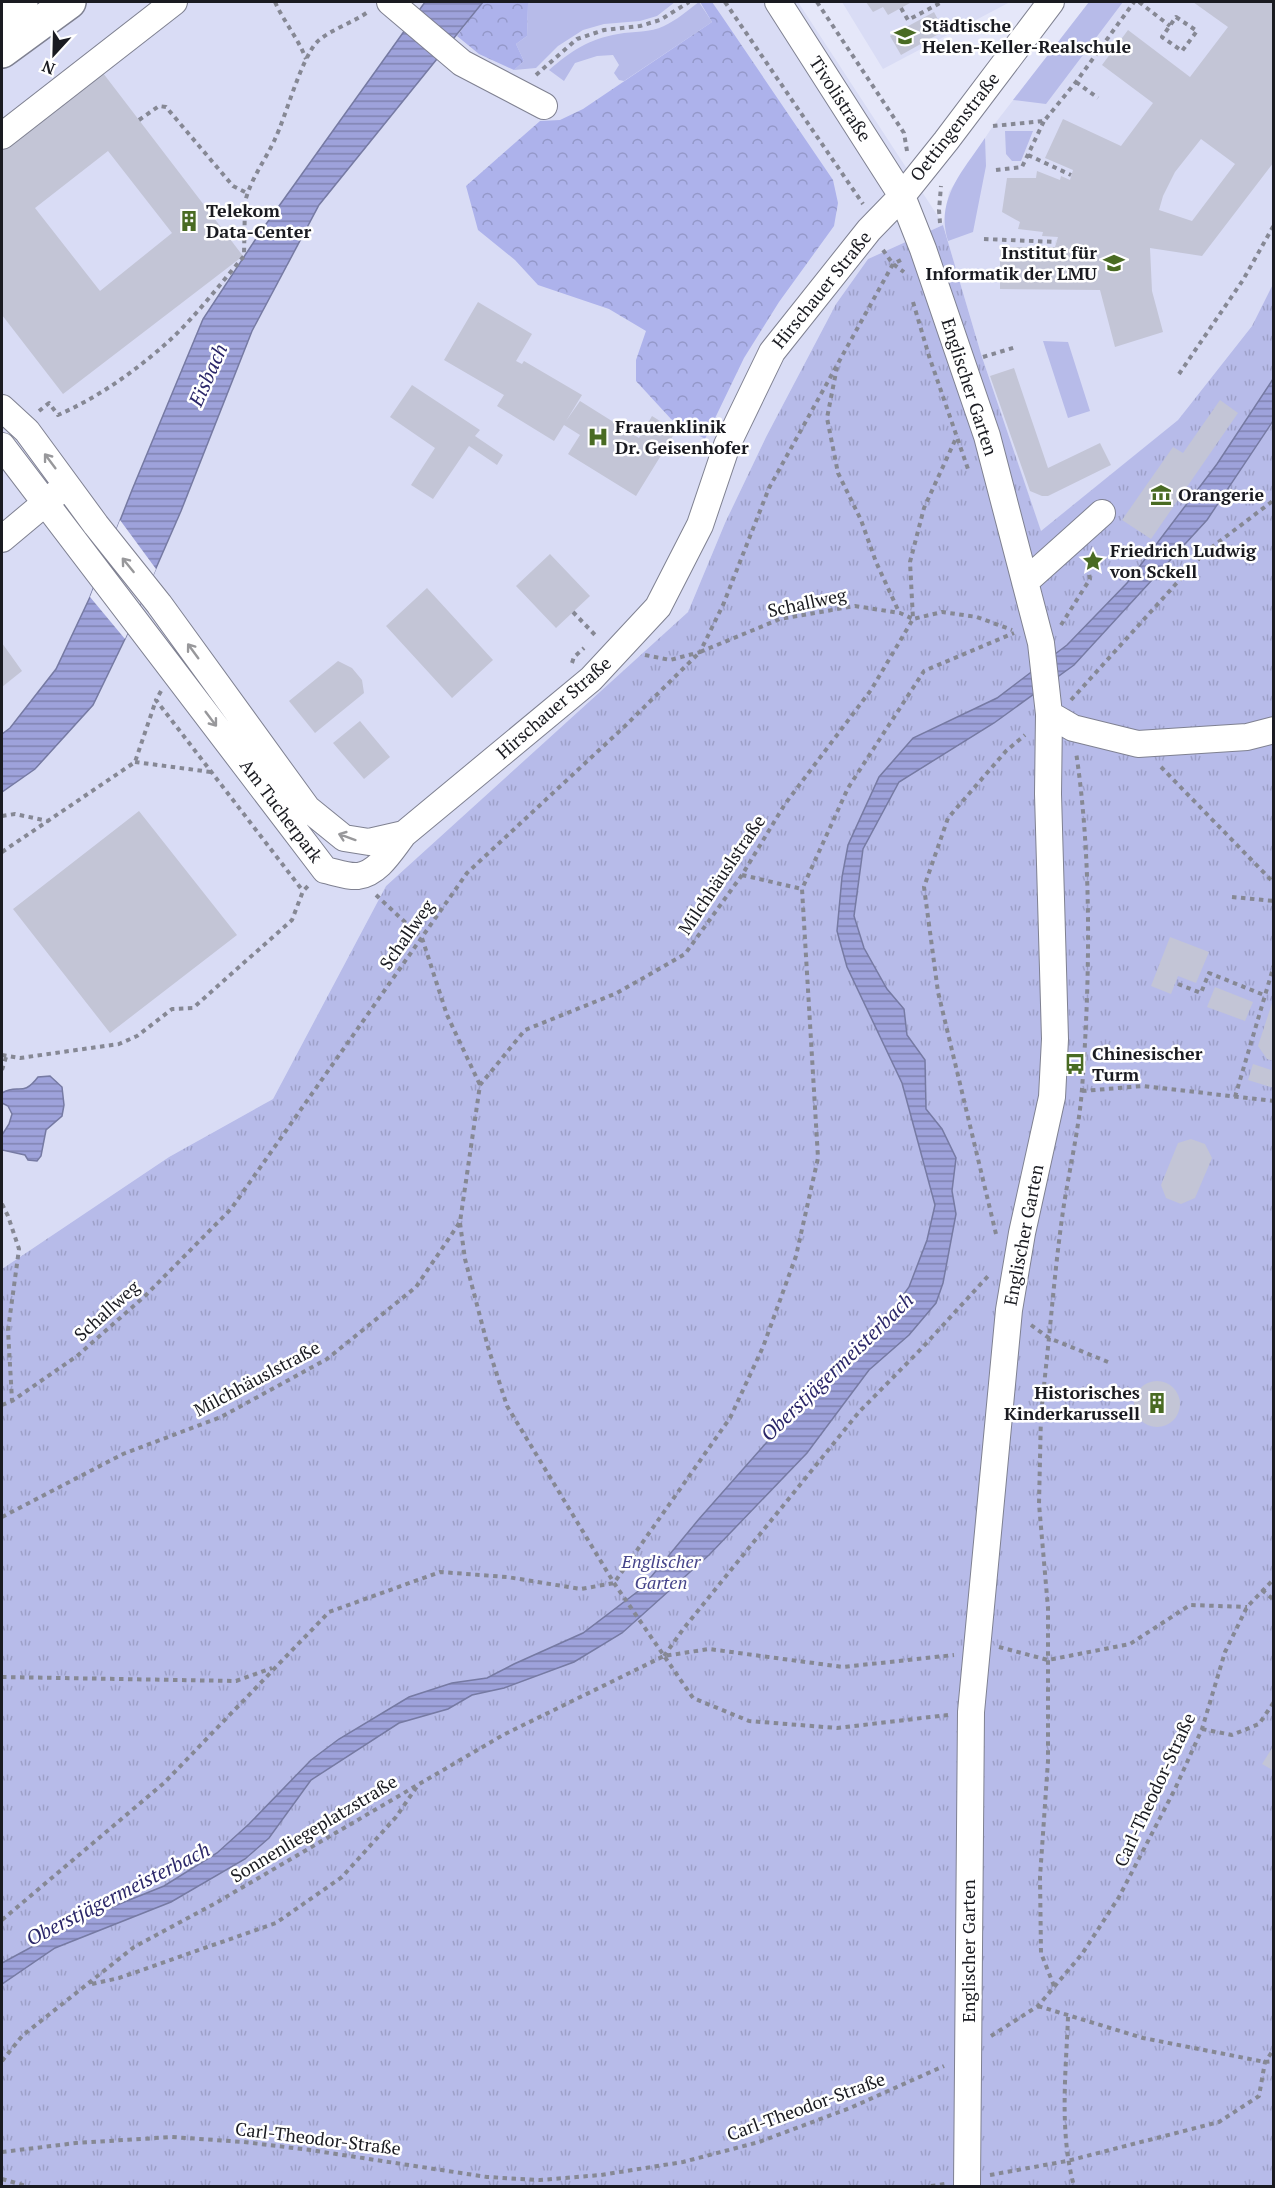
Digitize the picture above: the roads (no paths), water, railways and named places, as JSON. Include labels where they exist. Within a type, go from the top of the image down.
[{"type":"main road","points":[[2,16],[21,2]]},
{"type":"main road","points":[[2,51],[69,2]]},
{"type":"street","points":[[2,136],[174,2]]},
{"type":"street","name":"Tivolistraße","points":[[778,2],[907,189]]},
{"type":"street","points":[[387,6],[462,63],[544,106]]},
{"type":"street","name":"Oettingenstraße","points":[[907,189],[946,141],[1041,6]]},
{"type":"street","name":"Hirschauer Straße","points":[[404,834],[591,679],[658,607],[700,525],[727,444],[772,352],[869,221],[907,189]]},
{"type":"street","name":"Englischer Garten","points":[[907,189],[923,249],[987,436],[1043,654],[1048,706],[1048,794],[1055,1039],[1052,1097],[1022,1233],[1009,1310],[971,1712],[968,2183]]},
{"type":"street","name":"Am Tucherpark","points":[[2,408],[27,430],[96,525],[159,604],[307,808],[344,838],[369,842],[404,834]]},
{"type":"street","name":"Am Tucherpark","points":[[2,446],[325,870],[357,876],[369,873],[383,861],[404,834]]},
{"type":"street","points":[[5,528],[45,502],[67,484]]},
{"type":"street","points":[[1025,582],[1102,513]]},
{"type":"street","points":[[1048,706],[1073,728],[1138,744],[1247,737],[1274,730]]},
{"type":"water","name":"Eisbach","points":[[425,2],[483,2],[319,205],[252,331],[181,511],[125,639],[93,705],[35,769],[2,792],[2,734],[10,728],[56,669],[90,597],[203,319],[259,234]]},
{"type":"water","name":"Oberstjägermeisterbach","points":[[1273,379],[1273,421],[1207,520],[1074,665],[994,723],[899,782],[863,849],[854,916],[864,948],[887,989],[904,1009],[907,1035],[925,1060],[926,1109],[942,1129],[956,1158],[952,1191],[956,1214],[943,1283],[936,1303],[909,1335],[869,1370],[807,1453],[709,1555],[622,1633],[574,1662],[504,1688],[472,1695],[448,1709],[399,1723],[311,1780],[269,1838],[245,1859],[171,1902],[55,1948],[2,1984],[2,1963],[87,1917],[164,1886],[217,1853],[249,1824],[311,1760],[339,1739],[409,1697],[452,1683],[487,1678],[583,1633],[641,1589],[699,1519],[827,1374],[877,1332],[909,1287],[927,1240],[935,1205],[902,1083],[847,967],[837,931],[842,877],[848,845],[879,777],[913,738],[997,698],[1067,645],[1127,583],[1217,464]]},
{"type":"water","points":[[50,1076],[62,1087],[64,1105],[62,1116],[46,1130],[41,1156],[37,1161],[28,1160],[25,1155],[2,1150],[2,1135],[12,1114],[8,1106],[2,1103],[2,1093],[13,1089],[24,1089],[38,1077]]},
{"type":"place","name":"Städtische Helen-Keller-Realschule","points":[[905,36]]},
{"type":"place","name":"Telekom Data-Center","points":[[189,221]]},
{"type":"place","name":"Institut für Informatik der LMU","points":[[1114,263]]},
{"type":"place","name":"Frauenklinik Dr. Geisenhofer","points":[[598,437]]},
{"type":"place","name":"Orangerie","points":[[1161,495]]},
{"type":"place","name":"Friedrich Ludwig von Sckell","points":[[1093,561]]},
{"type":"place","name":"Chinesischer Turm","points":[[1075,1064]]},
{"type":"place","name":"Historisches Kinderkarussell","points":[[1157,1403]]}]
